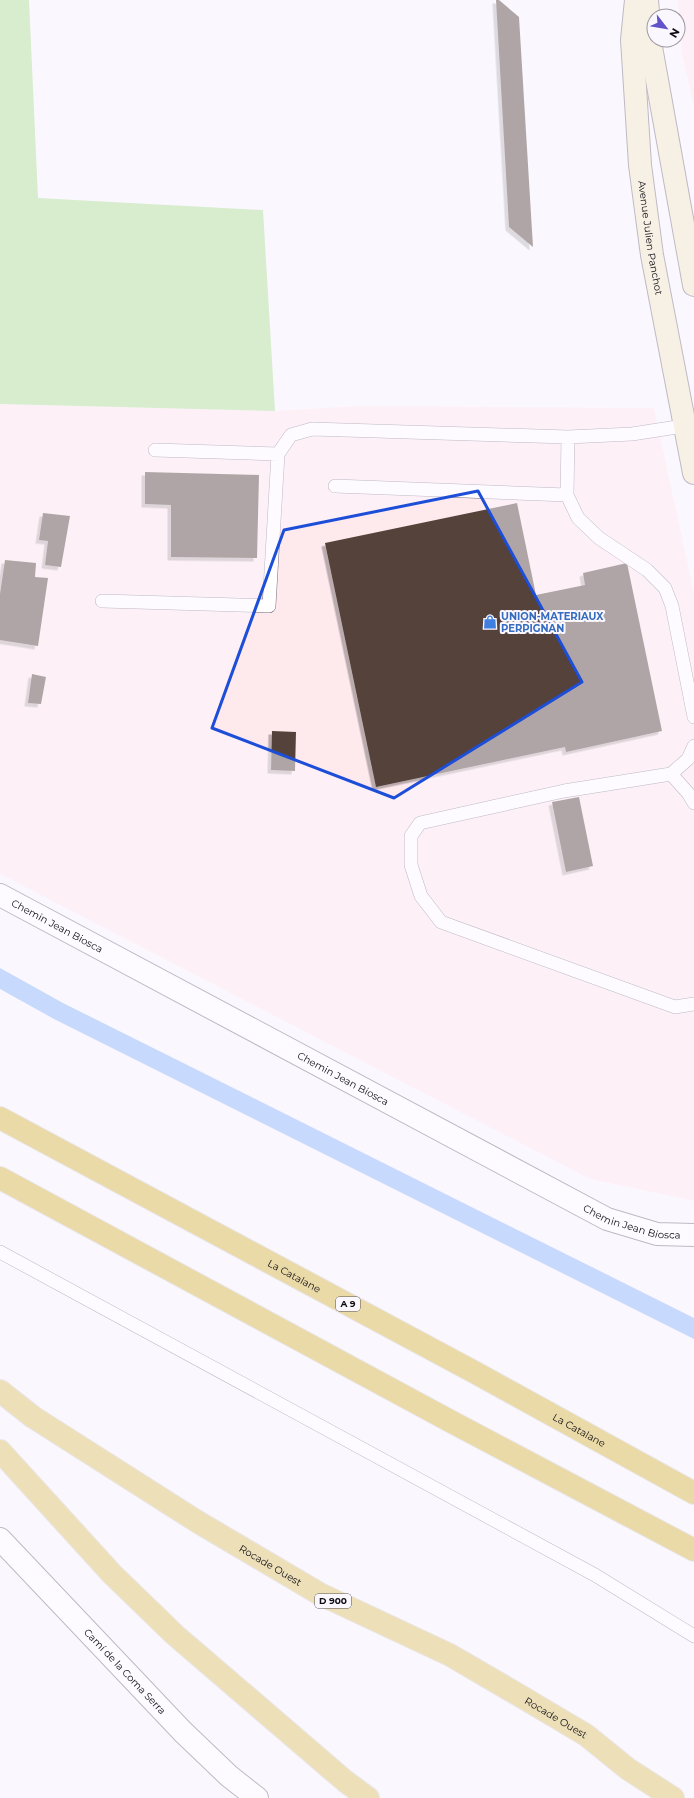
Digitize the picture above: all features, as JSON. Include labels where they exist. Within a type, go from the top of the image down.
[{"type":"highway","name":"La Catalane","points":[[0,1118],[462,1366],[694,1493]]},
{"type":"highway","points":[[0,1178],[450,1421],[694,1550]]},
{"type":"highway","name":"Rocade Ouest","points":[[0,1391],[33,1417],[198,1522],[320,1594],[450,1655],[586,1735],[628,1769],[673,1798]]},
{"type":"highway","points":[[0,1451],[112,1574],[175,1635],[345,1781],[368,1798]]},
{"type":"main road","name":"Avenue Julien Panchot","points":[[636,0],[632,40],[640,164],[652,255],[689,426],[694,473]]},
{"type":"main road","points":[[647,0],[651,47],[694,285]]},
{"type":"street","name":"Chemin Jean Biosca","points":[[0,895],[607,1219],[657,1234],[694,1235]]},
{"type":"street","name":"Camí de la Coma Serra","points":[[0,1539],[183,1732],[229,1776],[256,1798]]},
{"type":"lane","points":[[102,602],[269,606],[278,454],[291,435],[312,429],[568,437],[632,434],[689,426]]},
{"type":"lane","points":[[568,437],[566,495],[578,518],[599,538],[647,570],[665,588],[672,606],[694,717]]},
{"type":"lane","points":[[156,450],[278,454]]},
{"type":"lane","points":[[335,486],[566,495]]},
{"type":"lane","points":[[694,746],[688,759],[671,774],[564,791],[420,823],[411,836],[411,865],[421,896],[441,922],[675,1007],[694,1004]]},
{"type":"lane","points":[[671,774],[688,793],[694,803]]},
{"type":"lane","points":[[0,1252],[595,1575],[694,1636]]},
{"type":"highlighted area","points":[[478,491],[582,682],[394,798],[212,728],[284,530]]},
{"type":"shaded area","points":[[678,0],[694,0],[694,107],[682,54],[682,48],[686,48],[686,8],[679,8]]},
{"type":"shaded area","points":[[0,404],[275,411],[357,406],[654,408],[694,593],[694,1201],[590,1179],[0,874]]},
{"type":"green space","points":[[0,0],[29,0],[38,198],[263,210],[275,411],[0,404]]},
{"type":"water","points":[[0,968],[63,1003],[694,1318],[694,1339],[54,1019],[0,989]]},
{"type":"building","points":[[496,0],[499,0],[519,17],[533,247],[509,227]]},
{"type":"building","points":[[145,472],[259,475],[257,558],[171,557],[171,505],[145,504]]},
{"type":"building","name":"UNION-MATERIAUX PERPIGNAN","points":[[517,503],[536,595],[585,585],[583,573],[627,563],[662,731],[566,752],[565,747],[376,787],[325,543]]},
{"type":"building","points":[[43,513],[70,516],[61,567],[45,565],[48,541],[39,540]]},
{"type":"building","points":[[5,560],[36,563],[35,577],[48,578],[38,646],[0,640],[0,594]]},
{"type":"building","points":[[32,674],[46,677],[41,704],[28,703]]},
{"type":"building","points":[[272,731],[296,732],[295,771],[271,770]]},
{"type":"building","points":[[579,797],[593,866],[566,872],[552,802]]},
{"type":"place","name":"UNION-MATERIAUX PERPIGNAN","points":[[490,622]]}]
